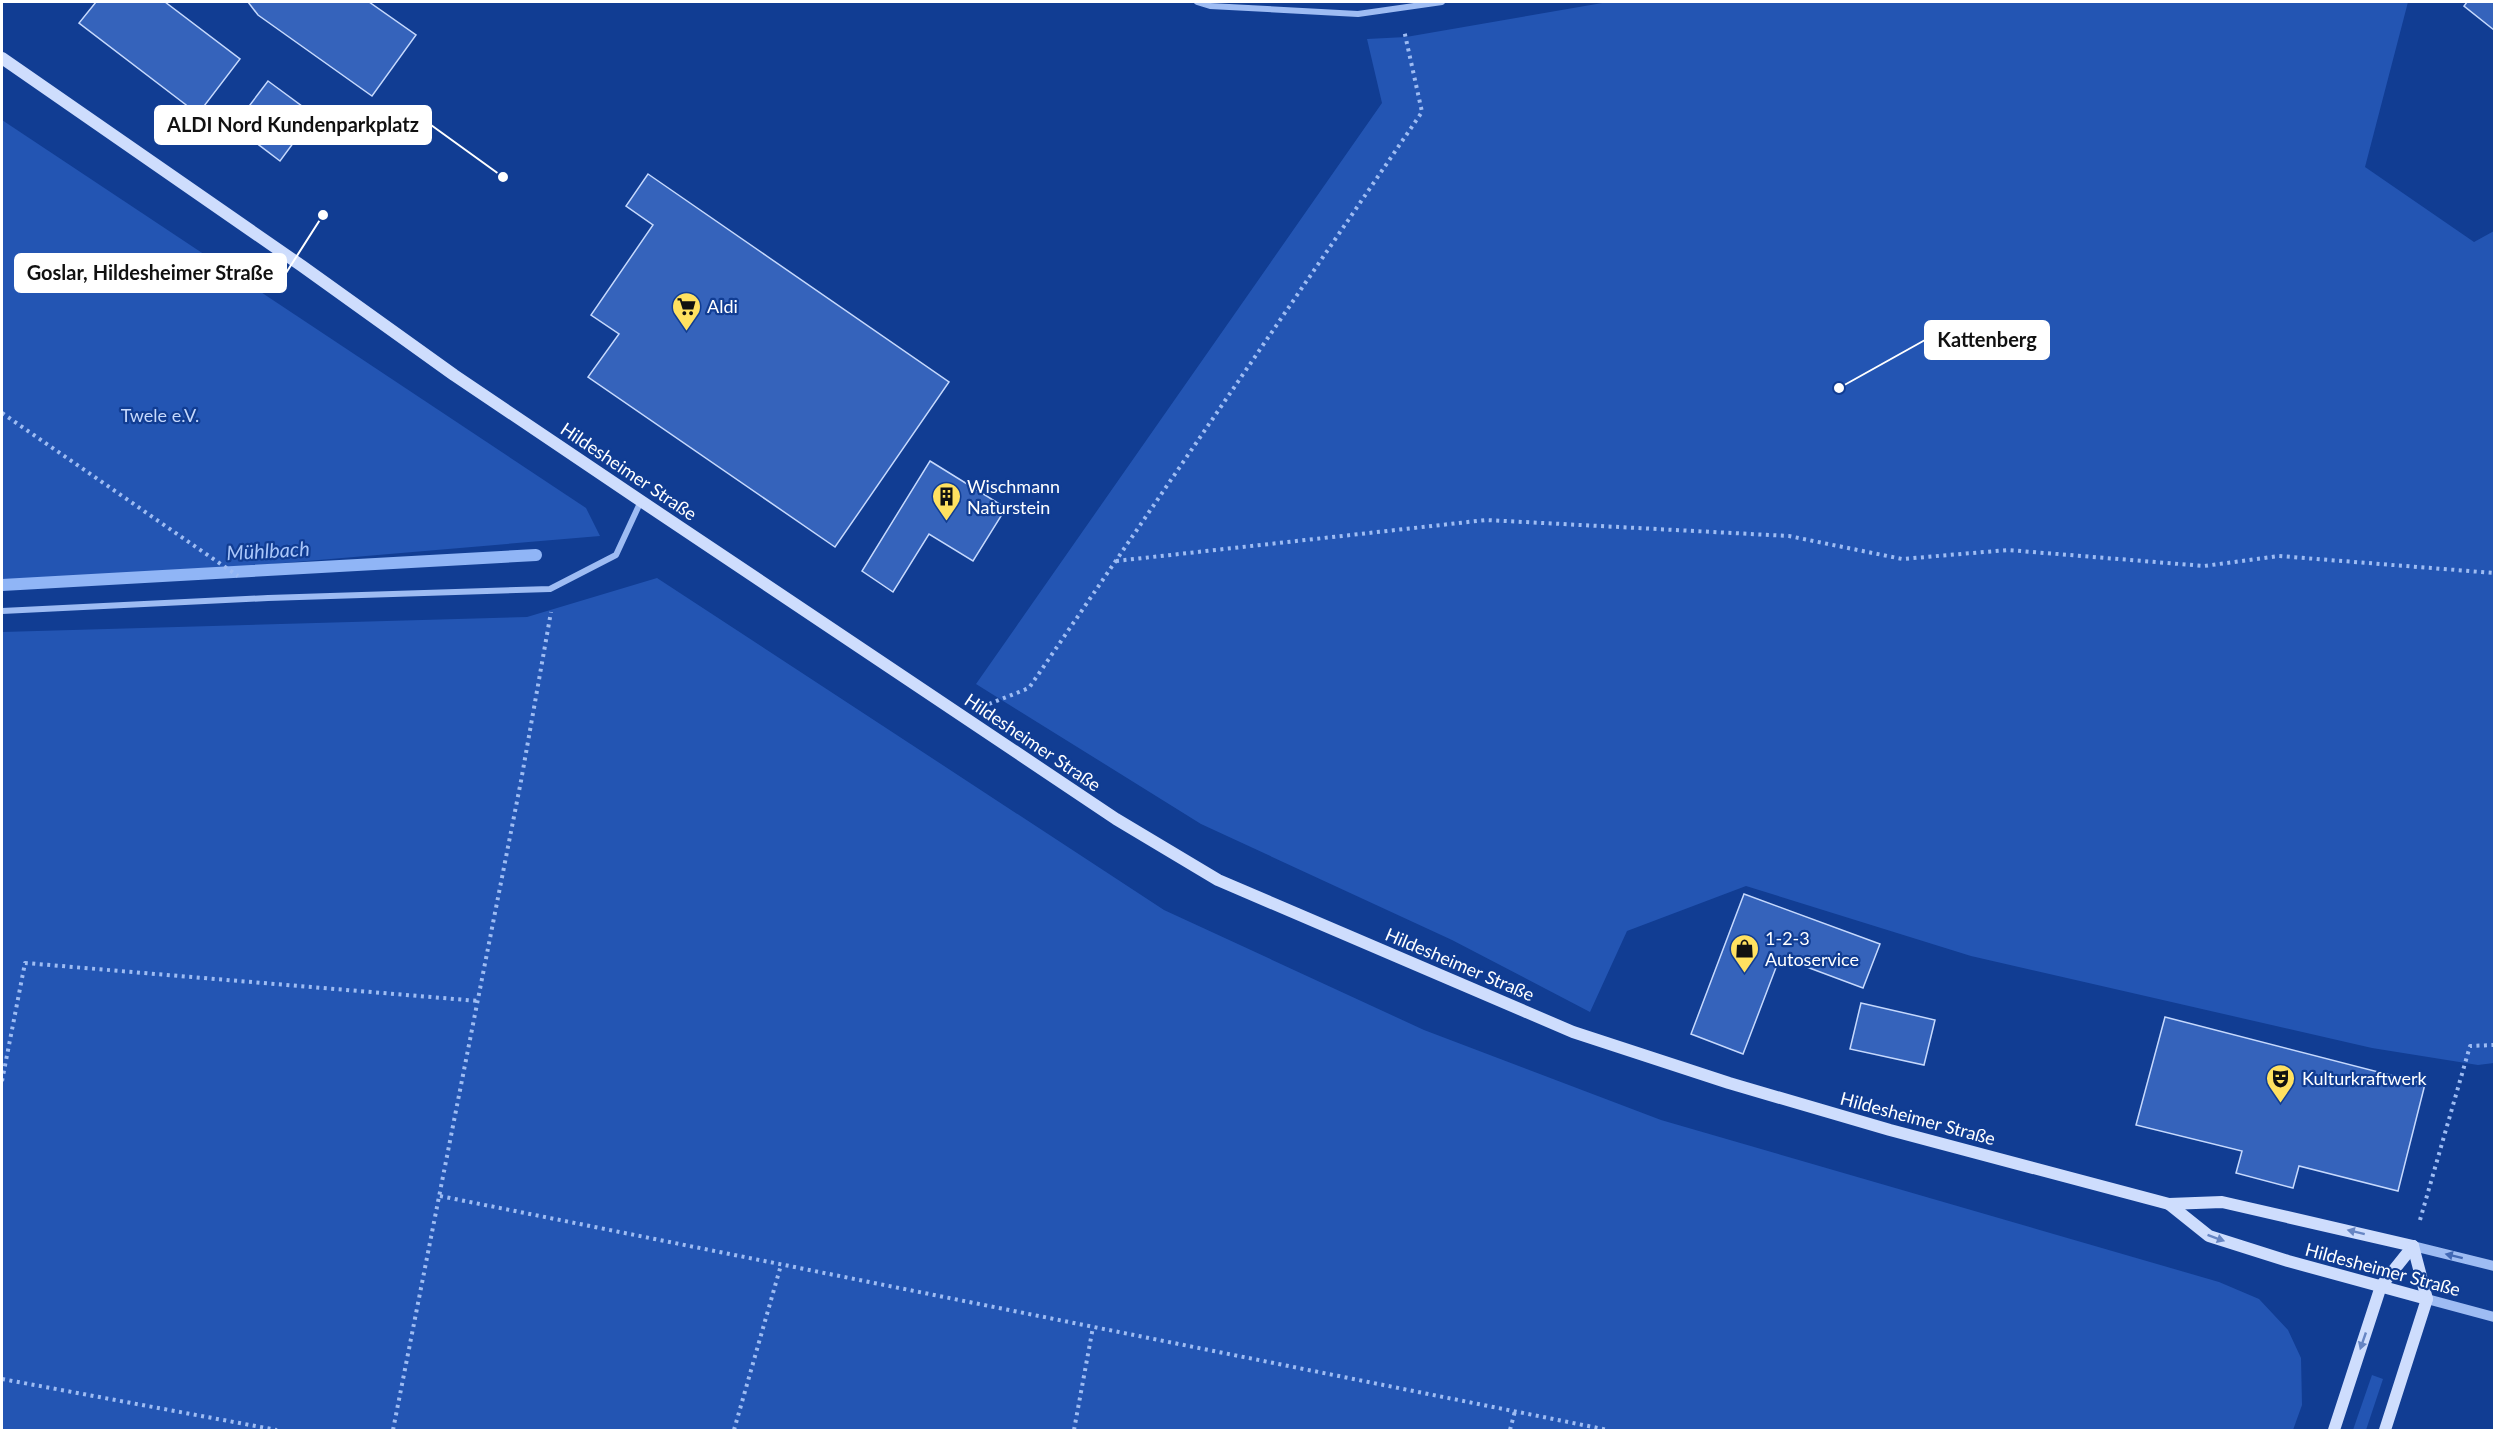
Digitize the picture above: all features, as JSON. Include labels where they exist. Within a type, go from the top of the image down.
[{"type":"main road","name":"Hildesheimer Straße","points":[[2,58],[302,266],[454,375],[1116,819],[1218,880],[1572,1032],[1729,1083],[2169,1204],[2223,1202],[2413,1246]]},
{"type":"main road","name":"Hildesheimer Straße","points":[[2169,1204],[2209,1236],[2288,1261],[2427,1299]]},
{"type":"main road","points":[[2334,1431],[2382,1286],[2413,1246]]},
{"type":"main road","points":[[2385,1431],[2427,1299],[2413,1246]]},
{"type":"street","points":[[1197,2],[1210,6],[1358,14],[1442,2]]},
{"type":"street","points":[[2,611],[268,598],[550,589],[615,555],[641,501]]},
{"type":"street","name":"Hildesheimer Straße","points":[[2413,1246],[2494,1266]]},
{"type":"street","name":"Hildesheimer Straße","points":[[2427,1299],[2494,1317]]},
{"type":"path","points":[[961,715],[1029,688],[1422,112],[1400,9]]},
{"type":"path","points":[[2,412],[246,582]]},
{"type":"path","points":[[1116,561],[1486,520],[1789,536],[1902,559],[2008,550],[2204,566],[2279,556],[2494,573]]},
{"type":"path","points":[[393,1431],[478,1001],[552,606],[550,589]]},
{"type":"path","points":[[2,1081],[25,963],[478,1001]]},
{"type":"path","points":[[2413,1246],[2470,1046],[2494,1045]]},
{"type":"path","points":[[440,1196],[1515,1410],[1608,1431]]},
{"type":"path","points":[[734,1431],[781,1265]]},
{"type":"path","points":[[1074,1431],[1093,1327]]},
{"type":"path","points":[[2,1379],[277,1431]]},
{"type":"path","points":[[1510,1431],[1515,1410]]},
{"type":"green space","points":[[1608,2],[2408,2],[2365,167],[2474,242],[2494,231],[2494,1063],[2478,1065],[2372,1048],[1971,956],[1746,886],[1627,931],[1590,1012],[1452,940],[1201,824],[976,684],[1382,103],[1367,39],[1406,37]]},
{"type":"green space","name":"Twele e.V.","points":[[2,120],[586,508],[600,536],[2,587]]},
{"type":"green space","points":[[657,578],[1164,910],[1424,1030],[1661,1120],[2219,1282],[2259,1299],[2288,1330],[2301,1358],[2302,1405],[2293,1430],[2,1430],[2,632],[527,617]]},
{"type":"green space","points":[[2372,1375],[2383,1379],[2366,1430],[2353,1430]]},
{"type":"building","points":[[96,2],[165,2],[240,59],[198,114],[79,23]]},
{"type":"building","points":[[248,2],[369,2],[416,35],[372,96],[258,15]]},
{"type":"building","points":[[2467,2],[2494,2],[2494,30],[2464,6]]},
{"type":"building","points":[[268,81],[314,115],[280,161],[234,126]]},
{"type":"building","points":[[648,174],[949,382],[835,547],[588,377],[619,334],[591,315],[653,225],[626,206]]},
{"type":"building","name":"Wischmann Naturstein","points":[[930,461],[1006,508],[973,561],[929,534],[893,592],[862,571]]},
{"type":"building","name":"1-2-3 Autoservice","points":[[1744,894],[1880,944],[1863,988],[1780,957],[1743,1054],[1691,1034]]},
{"type":"building","points":[[1861,1003],[1935,1020],[1924,1065],[1850,1049]]},
{"type":"building","name":"Kulturkraftwerk","points":[[2165,1017],[2425,1084],[2398,1191],[2299,1166],[2293,1188],[2236,1173],[2242,1151],[2136,1125]]},
{"type":"waterway","name":"Mühlbach","points":[[2,585],[536,555]]},
{"type":"place","name":"ALDI Nord Kundenparkplatz","points":[[503,177]]},
{"type":"place","name":"Goslar, Hildesheimer Straße","points":[[323,215]]},
{"type":"place","name":"Aldi","points":[[686,332]]},
{"type":"place","name":"Kattenberg","points":[[1839,388]]},
{"type":"place","name":"Wischmann Naturstein","points":[[946,522]]},
{"type":"place","name":"1-2-3 Autoservice","points":[[1744,974]]},
{"type":"place","name":"Kulturkraftwerk","points":[[2281,1104]]}]
